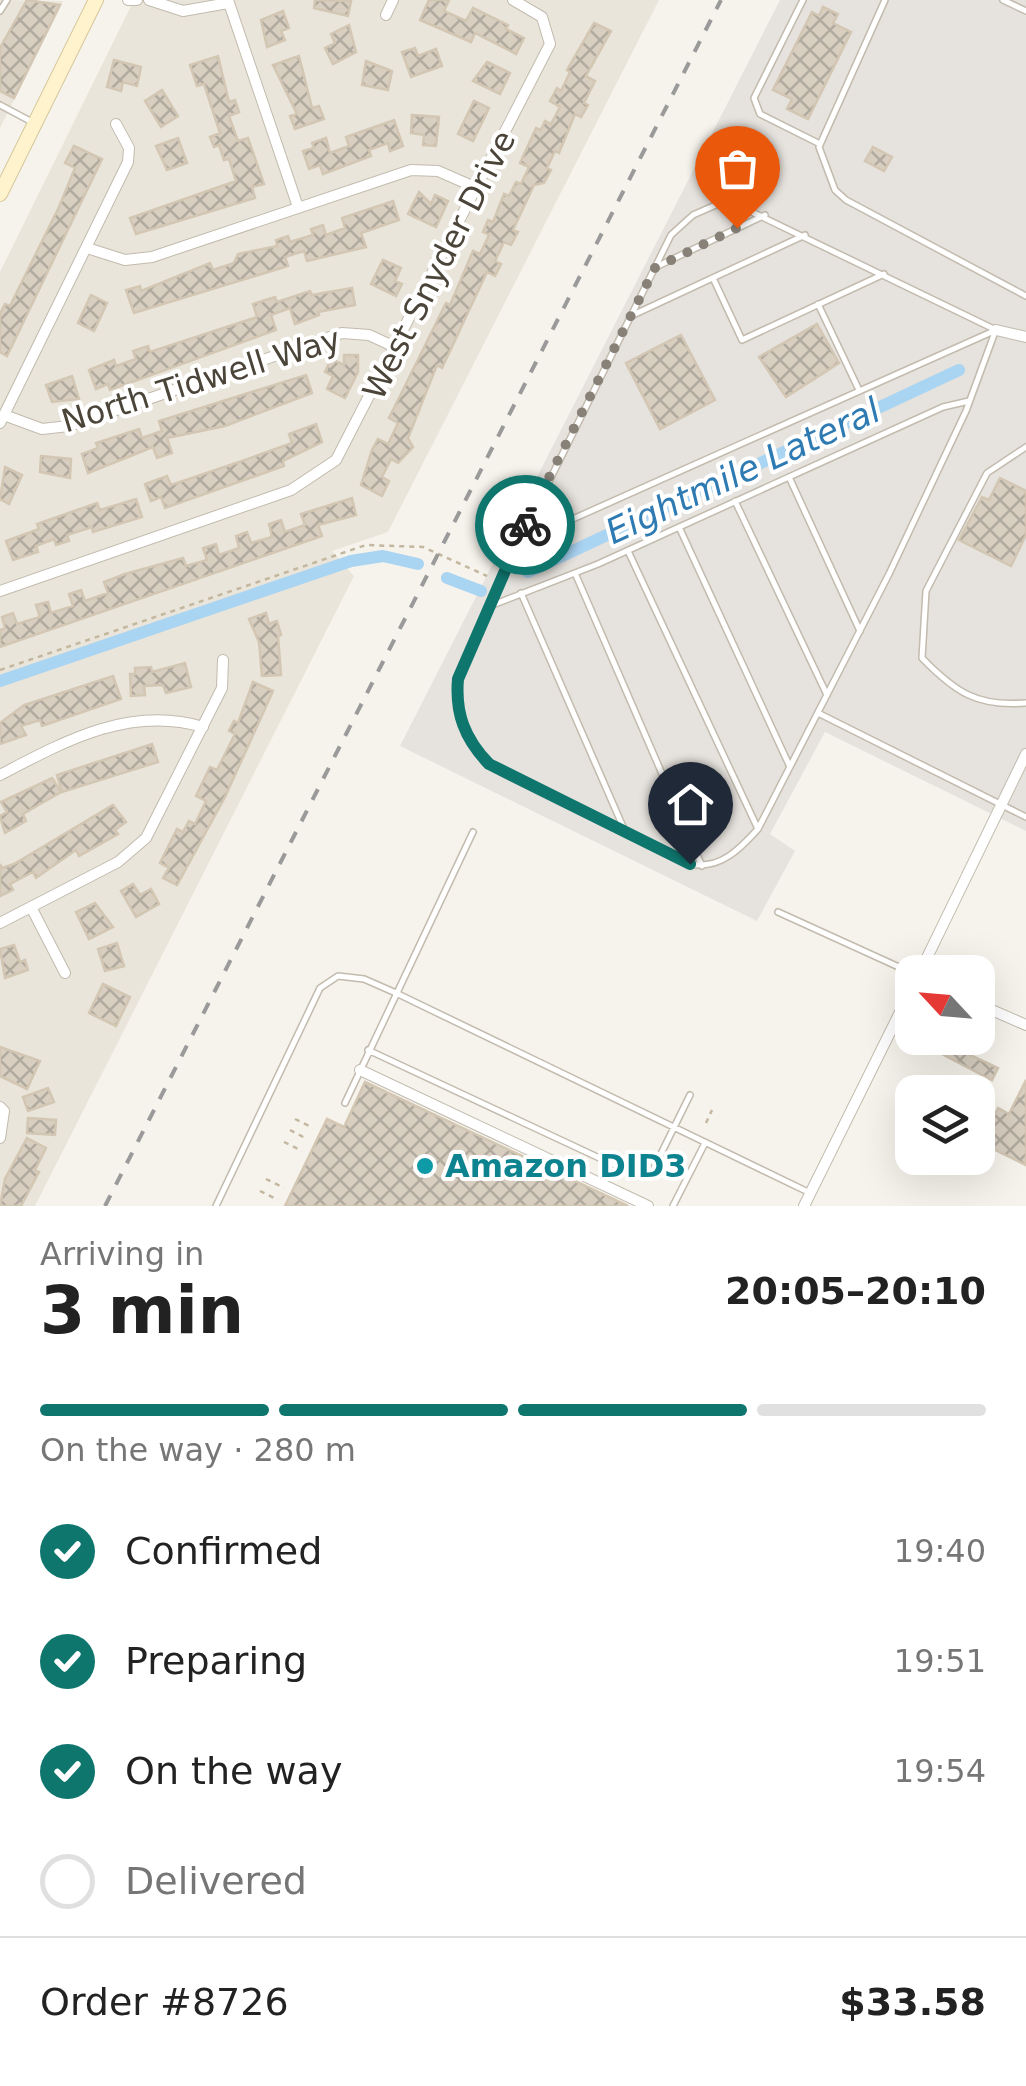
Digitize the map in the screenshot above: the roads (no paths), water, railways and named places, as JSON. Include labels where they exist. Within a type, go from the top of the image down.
[{"type":"street","points":[[1,190],[96,0]]},
{"type":"street","points":[[128,0],[137,0]]},
{"type":"street","points":[[148,0],[183,11],[228,1],[298,207]]},
{"type":"street","points":[[386,15],[393,0]]},
{"type":"street","name":"West Snyder Drive","points":[[0,591],[304,485],[344,450],[550,44],[549,30],[542,17],[513,0]]},
{"type":"street","points":[[2,419],[128,162],[124,135],[116,124]]},
{"type":"street","points":[[87,248],[112,258],[139,260],[411,170],[438,171],[479,189]]},
{"type":"street","points":[[996,330],[1026,337]]},
{"type":"street","name":"North Tidwell Way","points":[[2,419],[42,428],[69,426],[342,333],[369,335],[397,348]]},
{"type":"street","points":[[0,923],[118,862],[146,838],[222,688],[223,660]]},
{"type":"street","points":[[0,774],[50,748],[146,717],[172,718],[203,727]]},
{"type":"street","points":[[925,955],[1026,754]]},
{"type":"street","points":[[32,907],[66,973]]},
{"type":"street","points":[[995,1011],[1026,1025]]},
{"type":"street","points":[[804,1206],[895,1023]]},
{"type":"street","points":[[360,1070],[648,1206]]},
{"type":"street","points":[[0,1138],[2,1109]]},
{"type":"lane","points":[[0,11],[7,0]]},
{"type":"lane","points":[[802,0],[754,98],[760,114],[820,144]]},
{"type":"lane","points":[[885,0],[820,144],[835,190],[846,200],[1026,296]]},
{"type":"lane","points":[[1003,0],[1026,10]]},
{"type":"lane","points":[[0,105],[34,123]]},
{"type":"lane","points":[[727,200],[805,234],[996,330],[970,401],[860,631],[758,829],[739,851],[702,866],[489,764],[471,746],[456,701],[458,679],[487,607],[678,226],[727,200]]},
{"type":"lane","points":[[655,268],[765,215]]},
{"type":"lane","points":[[631,316],[805,234]]},
{"type":"lane","points":[[713,278],[742,340],[884,274]]},
{"type":"lane","points":[[818,304],[859,390]]},
{"type":"lane","points":[[521,538],[528,539],[996,330]]},
{"type":"lane","points":[[487,607],[628,550],[943,406],[970,401]]},
{"type":"lane","points":[[1026,447],[987,473],[926,591],[922,658],[950,687],[994,706],[1026,703]]},
{"type":"lane","points":[[789,476],[860,631]]},
{"type":"lane","points":[[734,501],[827,695]]},
{"type":"lane","points":[[680,526],[790,767]]},
{"type":"lane","points":[[628,550],[758,829]]},
{"type":"lane","points":[[575,572],[702,866]]},
{"type":"lane","points":[[521,593],[625,832]]},
{"type":"lane","points":[[818,713],[1026,817]]},
{"type":"lane","points":[[344,1102],[473,832]]},
{"type":"lane","points":[[778,912],[895,964]]},
{"type":"lane","points":[[216,1206],[320,988],[338,976],[364,979],[396,993],[811,1194]]},
{"type":"lane","points":[[368,1050],[640,1177],[650,1176],[690,1095]]},
{"type":"lane","points":[[674,1206],[705,1143]]},
{"type":"waterway","name":"Eightmile Lateral","points":[[528,572],[959,370]]},
{"type":"waterway","name":"Eightmile Lateral","points":[[0,681],[351,561],[383,556],[418,564]]},
{"type":"waterway","name":"Eightmile Lateral","points":[[447,578],[481,591]]},
{"type":"railway","points":[[105,1206],[721,0]]},
{"type":"place","name":"Amazon DID3","points":[[425,1166]]}]
